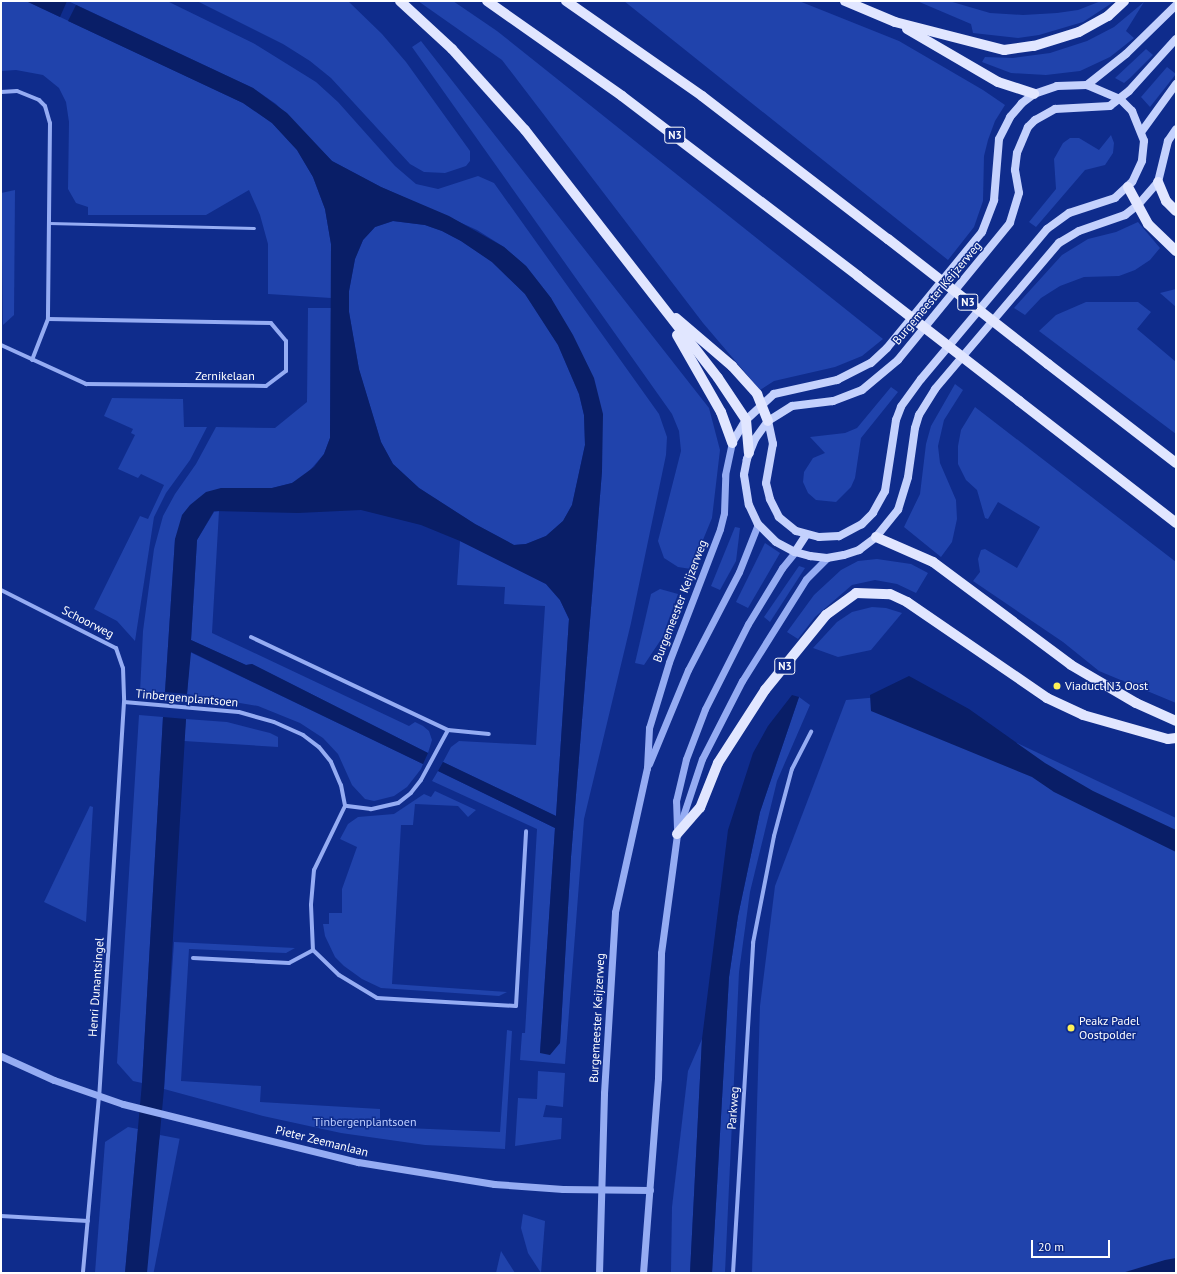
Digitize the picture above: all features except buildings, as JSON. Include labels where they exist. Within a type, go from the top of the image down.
[{"type":"main road","points":[[400,1],[452,49],[525,130],[718,378],[746,420],[749,453]]},
{"type":"main road","name":"N3","points":[[487,1],[622,96],[858,276],[1176,523]]},
{"type":"main road","name":"N3","points":[[566,1],[702,96],[1176,464]]},
{"type":"main road","points":[[662,307],[732,366],[762,402],[773,444],[766,483],[770,499],[779,517],[789,526],[806,535],[839,536],[853,531],[873,512],[885,490],[896,420],[902,407],[921,379],[1047,229],[1065,216],[1115,198],[1128,187],[1142,161],[1142,131],[1132,111],[1120,99],[1087,85],[1057,86],[1034,94],[998,82],[895,22],[845,1]]},
{"type":"main road","points":[[895,22],[1004,50],[1034,46],[1079,32],[1108,16],[1124,1]]},
{"type":"main road","points":[[1087,85],[1126,54],[1176,5]]},
{"type":"main road","points":[[1120,99],[1176,39]]},
{"type":"main road","points":[[1142,131],[1176,84]]},
{"type":"main road","name":"Burgemeester Keijzerweg","points":[[732,442],[746,420],[762,402],[774,394],[789,388],[837,380],[854,373],[887,348],[982,232],[994,200],[999,139],[1010,117],[1022,103],[1034,94]]},
{"type":"main road","name":"Burgemeester Keijzerweg","points":[[768,421],[792,406],[833,401],[862,390],[898,360],[995,242],[1015,214],[1019,193],[1015,170],[1017,153],[1028,127],[1035,120],[1055,109],[1076,106],[1097,109],[1110,106],[1120,99]]},
{"type":"main road","points":[[768,421],[755,439],[749,453],[744,475],[746,492],[758,524],[776,542],[795,552],[827,558],[859,550],[876,537],[898,510],[907,483],[915,428],[919,415],[935,389],[1035,269],[1059,243],[1070,236],[1125,216],[1138,205],[1158,182],[1168,141],[1176,129]]},
{"type":"main road","points":[[1158,182],[1166,201],[1176,211]]},
{"type":"main road","points":[[1128,187],[1148,224],[1176,251]]},
{"type":"main road","points":[[662,307],[721,412],[732,442]]},
{"type":"main road","points":[[795,552],[806,535]]},
{"type":"main road","points":[[876,537],[933,562],[1071,664],[1136,703],[1176,721]]},
{"type":"main road","name":"N3","points":[[677,834],[700,808],[718,763],[765,690],[826,615],[856,593],[890,594],[907,602],[1054,702],[1083,715],[1168,739],[1176,738]]},
{"type":"street","points":[[1,92],[11,90],[29,95],[42,103],[49,115],[48,319],[32,360]]},
{"type":"street","name":"Zernikelaan","points":[[1,345],[86,384],[266,386],[286,371],[286,341],[272,323],[48,319]]},
{"type":"street","name":"Burgemeester Keijzerweg","points":[[599,1273],[601,1191],[615,912],[647,768],[649,728],[669,662],[720,529],[724,514],[726,475],[732,442]]},
{"type":"street","name":"Burgemeester Keijzerweg","points":[[647,768],[662,736],[688,670],[739,572],[758,524]]},
{"type":"street","points":[[644,1273],[658,1078],[661,953],[677,834],[676,801],[686,759],[704,709],[748,624],[782,568],[795,552]]},
{"type":"street","points":[[677,834],[702,759],[742,681],[806,579],[827,558]]},
{"type":"street","name":"Schoorweg","points":[[1,590],[116,648],[123,668],[124,702]]},
{"type":"street","points":[[251,636],[448,730],[489,734]]},
{"type":"street","name":"Tinbergenplantsoen","points":[[124,702],[239,712],[274,722],[303,735],[319,747],[331,762],[341,785],[345,806]]},
{"type":"street","name":"Henri Dunantsingel","points":[[82,1273],[99,1096],[124,702]]},
{"type":"street","points":[[448,730],[422,780],[405,798],[398,803],[371,809],[345,806],[314,870],[311,904],[313,950],[339,975],[376,998],[516,1006],[526,831]]},
{"type":"street","name":"Parkweg","points":[[733,1273],[753,943],[774,836],[792,769],[811,732]]},
{"type":"street","points":[[193,958],[289,963],[313,950]]},
{"type":"street","name":"Pieter Zeemanlaan","points":[[1,1056],[99,1096],[124,1104],[167,1113],[358,1162],[494,1184],[601,1191],[650,1190]]},
{"type":"street","points":[[1,1216],[88,1221]]},
{"type":"lane","points":[[48,223],[254,228]]},
{"type":"green space","points":[[1,1],[26,1],[243,103],[272,123],[297,150],[313,177],[325,209],[331,244],[331,298],[268,294],[268,244],[260,215],[249,190],[206,215],[88,215],[88,207],[76,203],[68,189],[69,122],[66,102],[59,88],[43,75],[16,70],[1,71]]},
{"type":"green space","points":[[68,1],[167,1],[253,43],[316,82],[338,102],[395,166],[416,184],[438,189],[478,176],[494,183],[659,414],[667,437],[666,455],[631,623],[584,819],[565,1064],[520,1060],[522,1033],[525,1033],[537,829],[432,781],[438,771],[555,828],[540,1053],[560,1043],[571,857],[602,471],[551,298],[526,266],[504,247],[477,230],[381,187],[332,161],[276,104],[253,88]]},
{"type":"green space","points":[[197,1],[348,1],[382,34],[406,62],[470,151],[470,161],[466,166],[445,173],[424,172],[410,164],[331,78],[310,61],[283,44]]},
{"type":"green space","points":[[418,1],[453,1],[497,31],[883,339],[862,356],[835,367],[774,381],[760,390],[703,323],[502,60]]},
{"type":"green space","points":[[624,1],[799,1],[899,41],[983,90],[1005,105],[995,121],[988,140],[984,156],[983,201],[974,227],[948,260]]},
{"type":"green space","points":[[917,1],[949,1],[990,13],[1023,15],[1078,10],[1101,1],[1115,1],[1083,22],[1039,35],[1018,38],[973,33],[971,24]]},
{"type":"green space","points":[[1144,2],[1126,31],[1134,38],[1110,57],[1080,71],[1046,75],[1011,73],[982,62],[985,57],[1013,58],[1050,53],[1087,41],[1114,27]]},
{"type":"green space","points":[[421,41],[709,408],[720,450],[712,518],[691,569],[678,567],[664,558],[658,541],[681,451],[679,431],[672,414],[412,47]]},
{"type":"green space","points":[[1146,49],[1153,55],[1130,78],[1124,83],[1115,78]]},
{"type":"green space","points":[[1167,67],[1176,74],[1150,107],[1141,97]]},
{"type":"green space","points":[[1111,135],[1114,143],[1113,153],[1105,165],[1085,170],[1036,227],[1029,222],[1056,189],[1054,159],[1063,143],[1070,138],[1079,138],[1099,150]]},
{"type":"green space","points":[[15,190],[14,315],[3,325],[1,193]]},
{"type":"green space","points":[[393,221],[425,225],[442,231],[461,241],[492,262],[525,294],[558,345],[579,394],[584,415],[585,445],[572,505],[563,521],[546,536],[526,544],[514,545],[475,524],[419,488],[393,464],[381,442],[359,370],[349,312],[349,291],[355,259],[363,240],[375,227]]},
{"type":"green space","points":[[1138,222],[1160,248],[1150,260],[1135,270],[1119,276],[1084,277],[1060,286],[1041,298],[1025,315],[1014,308],[1062,255],[1088,239],[1116,232]]},
{"type":"green space","points":[[1176,289],[1176,307],[1160,293]]},
{"type":"green space","points":[[1086,302],[1138,302],[1151,312],[1137,329],[1176,362],[1176,434],[1039,331],[1056,315]]},
{"type":"green space","points":[[308,308],[331,308],[330,438],[324,454],[305,476],[292,483],[272,488],[221,488],[175,539],[165,692],[140,692],[143,631],[154,549],[163,516],[175,494],[196,464],[216,427],[275,428],[307,402]]},
{"type":"green space","points":[[955,384],[963,390],[944,420],[938,446],[940,463],[956,500],[957,519],[952,542],[941,557],[904,527],[920,494],[926,444],[931,426]]},
{"type":"green space","points":[[891,387],[898,392],[861,438],[855,478],[851,487],[836,502],[816,500],[808,493],[803,482],[804,472],[813,458],[825,453],[810,437],[845,433],[857,428]]},
{"type":"green space","points":[[112,398],[183,399],[184,427],[207,427],[190,460],[166,493],[154,517],[135,641],[117,621],[94,609],[140,516],[148,519],[164,485],[141,474],[138,478],[118,469],[135,435],[131,433],[133,429],[104,416]]},
{"type":"green space","points":[[975,407],[1176,562],[1176,703],[1099,671],[1063,642],[973,581],[980,572],[978,559],[981,550],[985,549],[1017,568],[1040,527],[998,502],[988,519],[985,518],[977,490],[966,480],[958,464],[958,446],[961,430]]},
{"type":"green space","points":[[219,511],[212,633],[409,726],[415,722],[423,726],[429,731],[432,740],[428,753],[252,664],[246,665],[191,640],[197,540],[214,512]]},
{"type":"green space","points":[[735,527],[740,528],[736,561],[720,590],[711,586]]},
{"type":"green space","points":[[460,541],[546,584],[560,600],[569,619],[556,816],[443,762],[451,747],[459,741],[536,745],[545,606],[504,604],[505,587],[457,585]]},
{"type":"green space","points":[[765,543],[780,553],[748,608],[736,602]]},
{"type":"green space","points":[[877,559],[911,564],[928,573],[916,593],[897,584],[875,580],[852,585],[815,617],[798,639],[787,632],[814,595],[841,570],[858,561]]},
{"type":"green space","points":[[799,566],[805,568],[770,622],[764,617]]},
{"type":"green space","points":[[660,589],[678,594],[662,638],[644,665],[635,663],[651,594]]},
{"type":"green space","points":[[872,607],[886,608],[902,613],[871,650],[838,657],[813,648],[837,622],[852,612]]},
{"type":"green space","points":[[190,652],[423,764],[421,769],[407,787],[394,796],[374,801],[365,799],[352,785],[338,754],[323,738],[300,723],[258,706],[187,694]]},
{"type":"green space","points":[[913,694],[1176,818],[1176,1273],[752,1273],[760,1006],[775,886],[846,700]]},
{"type":"green space","points":[[799,697],[810,705],[777,781],[750,892],[739,972],[725,1273],[712,1273],[729,977],[738,916],[760,812]]},
{"type":"green space","points":[[139,715],[163,717],[142,1083],[133,1081],[117,1063]]},
{"type":"green space","points":[[186,719],[227,722],[270,733],[278,737],[278,747],[184,741]]},
{"type":"green space","points":[[435,791],[476,810],[468,817],[458,806],[415,804],[413,825],[401,825],[392,984],[507,992],[499,996],[381,988],[362,979],[344,966],[335,957],[325,936],[323,924],[329,924],[329,913],[342,913],[342,889],[357,847],[340,839],[348,824],[358,817],[394,814],[424,794],[431,797]]},
{"type":"green space","points":[[90,806],[93,807],[86,922],[44,902]]},
{"type":"green space","name":"Tinbergenplantsoen","points":[[174,942],[295,948],[286,953],[189,949],[181,1081],[261,1086],[260,1102],[380,1109],[380,1124],[383,1127],[500,1132],[507,1030],[512,1031],[505,1149],[425,1145],[341,1133],[263,1116],[164,1089]]},
{"type":"green space","points":[[702,1039],[690,1273],[671,1273],[672,1207],[688,1071]]},
{"type":"green space","points":[[538,1071],[565,1073],[563,1107],[546,1105],[543,1117],[562,1118],[561,1139],[515,1146],[518,1098],[537,1099]]},
{"type":"green space","points":[[128,1127],[138,1129],[125,1273],[95,1273],[105,1142]]},
{"type":"green space","points":[[160,1135],[180,1139],[154,1273],[133,1271]]},
{"type":"green space","points":[[523,1214],[545,1221],[541,1273],[528,1253],[521,1228]]},
{"type":"green space","points":[[501,1251],[515,1273],[496,1273]]},
{"type":"shaded area","points":[[26,1],[67,1],[60,17]]},
{"type":"shaded area","points":[[76,5],[253,88],[287,113],[332,161],[381,187],[449,216],[504,247],[526,266],[551,298],[573,335],[594,378],[603,414],[602,471],[571,857],[560,1043],[550,1055],[540,1053],[555,828],[438,771],[443,762],[556,816],[569,619],[560,600],[546,584],[460,541],[421,525],[361,510],[298,513],[214,511],[197,540],[191,640],[246,665],[252,664],[428,753],[423,764],[191,652],[187,694],[165,692],[175,539],[182,515],[190,505],[206,492],[221,488],[272,488],[292,483],[314,467],[324,454],[330,438],[331,244],[325,209],[313,177],[297,150],[272,123],[243,103],[68,21]],"holes":[[[393,221],[425,225],[442,231],[461,241],[492,262],[525,294],[558,345],[579,394],[584,415],[585,445],[572,505],[563,521],[546,536],[526,544],[514,545],[475,524],[419,488],[393,464],[381,442],[359,369],[349,312],[349,291],[355,259],[363,240],[375,227]]]},
{"type":"shaded area","points":[[909,676],[969,709],[1045,763],[1093,791],[1176,830],[1176,852],[1054,792],[1032,777],[871,711],[870,695]]},
{"type":"shaded area","points":[[792,695],[799,697],[760,812],[738,916],[729,977],[712,1273],[690,1273],[702,1039],[728,830],[753,753],[768,726]]},
{"type":"shaded area","points":[[163,717],[186,719],[164,1089],[147,1273],[125,1273],[142,1083]]},
{"type":"shaded area","points":[[1176,1258],[1176,1273],[1122,1273],[1165,1260]]},
{"type":"place","name":"Viaduct N3 Oost","points":[[1057,686]]},
{"type":"place","name":"Peakz Padel Oostpolder","points":[[1071,1028]]}]
